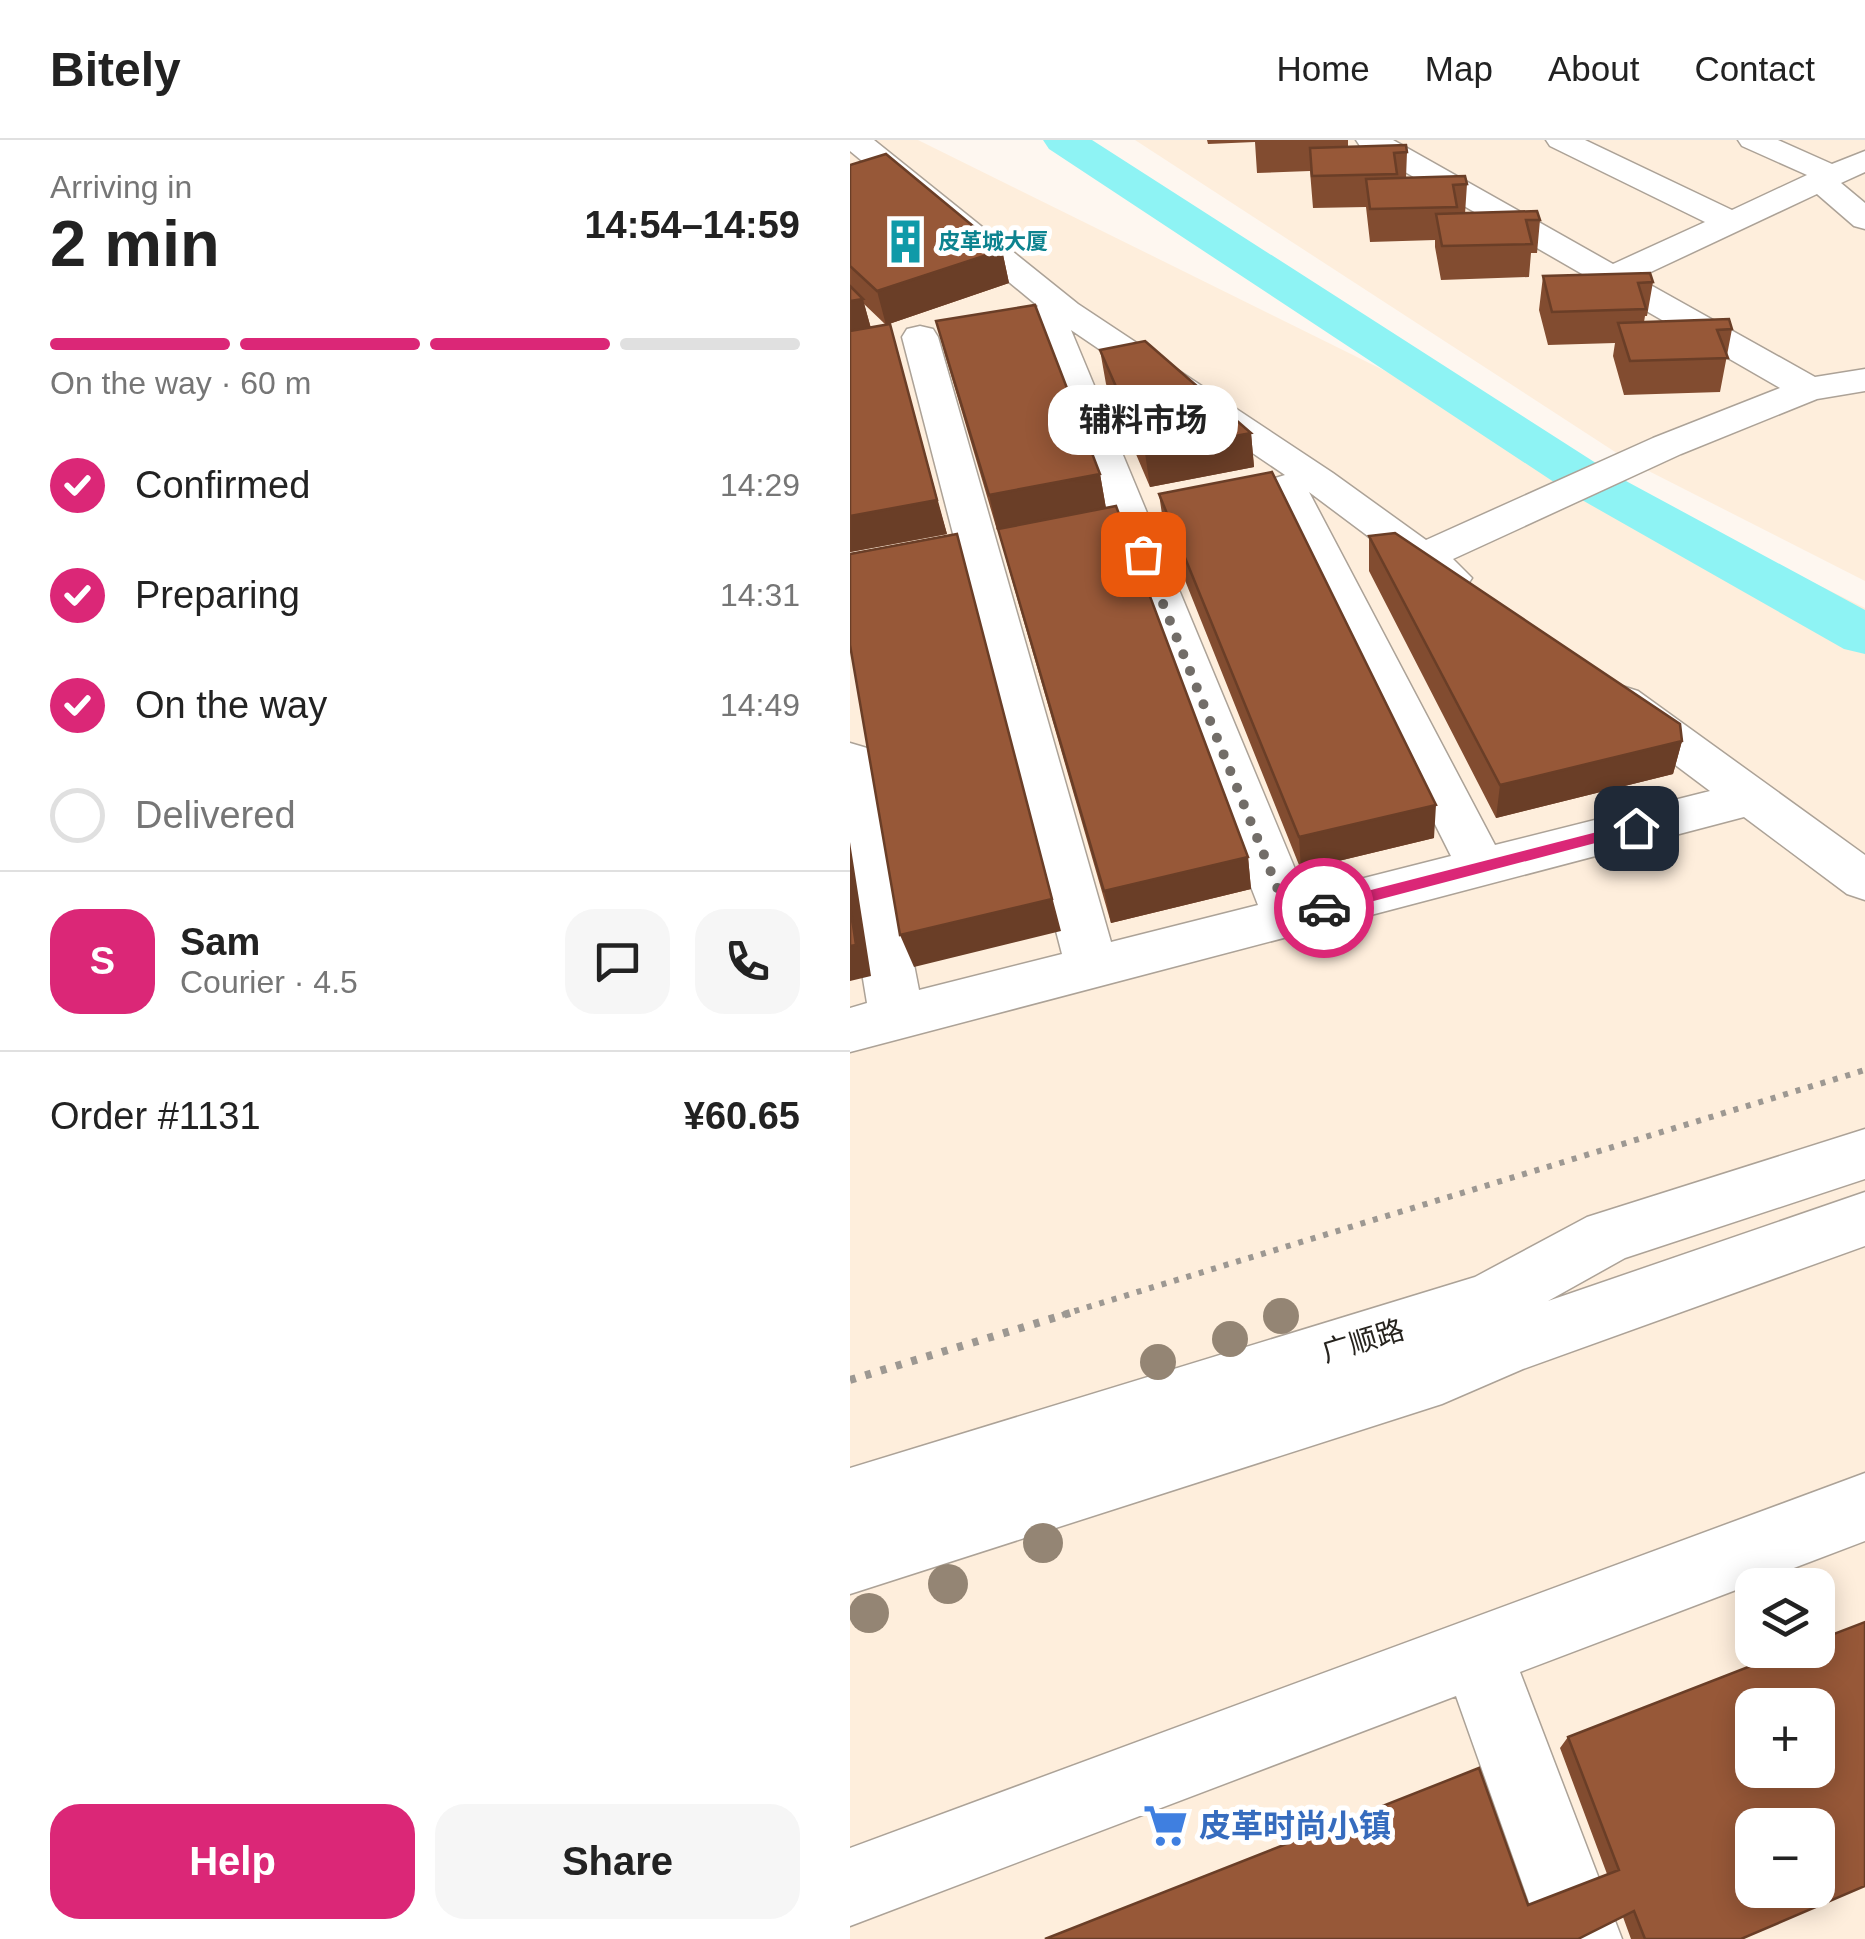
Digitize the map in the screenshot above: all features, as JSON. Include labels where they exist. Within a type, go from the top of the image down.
[{"type":"main road","points":[[855,140],[1041,315],[1286,487],[1423,556],[1486,602]]},
{"type":"main road","points":[[1371,140],[1809,389]]},
{"type":"main road","points":[[1561,140],[1732,222]]},
{"type":"main road","points":[[1753,140],[1826,178],[1865,219]]},
{"type":"main road","points":[[1612,277],[1865,160]]},
{"type":"main road","points":[[1041,315],[1128,518],[1289,917]]},
{"type":"main road","points":[[920,337],[1092,968]]},
{"type":"main road","points":[[1423,556],[1666,446],[1809,389],[1865,380]]},
{"type":"main road","points":[[1286,487],[1482,868]]},
{"type":"main road","points":[[1595,683],[1865,881]]},
{"type":"main road","points":[[850,760],[874,1024],[1751,798]]},
{"type":"main road","name":"广顺路","points":[[850,1502],[1490,1301],[1608,1236],[1865,1154]]},
{"type":"main road","name":"广顺路","points":[[850,1559],[1442,1373],[1510,1344],[1865,1220]]},
{"type":"main road","points":[[850,1887],[1865,1506]]},
{"type":"main road","points":[[1476,1652],[1582,1939]]},
{"type":"path","points":[[850,1380],[1865,1070]]},
{"type":"shaded area","points":[[850,140],[918,140],[1865,608],[1865,1939],[850,1939]]},
{"type":"shaded area","points":[[1135,140],[1865,140],[1865,581],[1629,461]]},
{"type":"building","points":[[1406,145],[1407,152],[1394,153],[1397,174],[1312,176],[1310,148]]},
{"type":"building","name":"皮革城大厦","points":[[886,154],[1002,250],[877,291],[850,266],[850,165]]},
{"type":"building","points":[[1465,176],[1467,184],[1453,185],[1457,207],[1370,209],[1366,179]]},
{"type":"building","points":[[1537,211],[1540,220],[1526,220],[1532,244],[1442,246],[1436,214]]},
{"type":"building","points":[[1650,273],[1653,282],[1638,283],[1646,309],[1552,312],[1543,276]]},
{"type":"building","points":[[850,286],[863,299],[850,301]]},
{"type":"building","points":[[1035,305],[1100,474],[989,495],[936,321]]},
{"type":"building","points":[[1729,319],[1732,329],[1717,330],[1728,358],[1630,361],[1618,323]]},
{"type":"building","points":[[890,324],[937,500],[850,516],[850,331]]},
{"type":"building","points":[[1145,341],[1251,433],[1145,453],[1100,350]]},
{"type":"building","points":[[1272,472],[1436,805],[1299,837],[1159,494]]},
{"type":"building","points":[[1116,506],[1248,857],[1104,891],[998,529]]},
{"type":"building","points":[[1395,533],[1680,724],[1682,741],[1500,785],[1369,536]]},
{"type":"building","points":[[957,534],[1052,899],[900,935],[850,645],[850,554]]},
{"type":"building","points":[[850,905],[856,945],[850,946]]},
{"type":"building","points":[[1865,1622],[1865,1886],[1835,1899],[1835,1808],[1735,1808],[1735,1908],[1814,1908],[1741,1939],[1645,1939],[1634,1911],[1578,1939],[1045,1939],[1479,1768],[1528,1905],[1619,1870],[1568,1737],[1746,1668],[1835,1668],[1835,1633]]},
{"type":"waterway","points":[[1064,140],[1594,485],[1865,635]]},
{"type":"way so far","points":[[1143,554],[1289,917],[1324,908]]},
{"type":"place","name":"皮革城大厦","points":[[905,241]]},
{"type":"place","name":"辅料市场","points":[[1143,554]]},
{"type":"place","name":"皮革时尚小镇","points":[[1166,1826]]},
{"type":"route","points":[[1324,908],[1636,828]]}]
